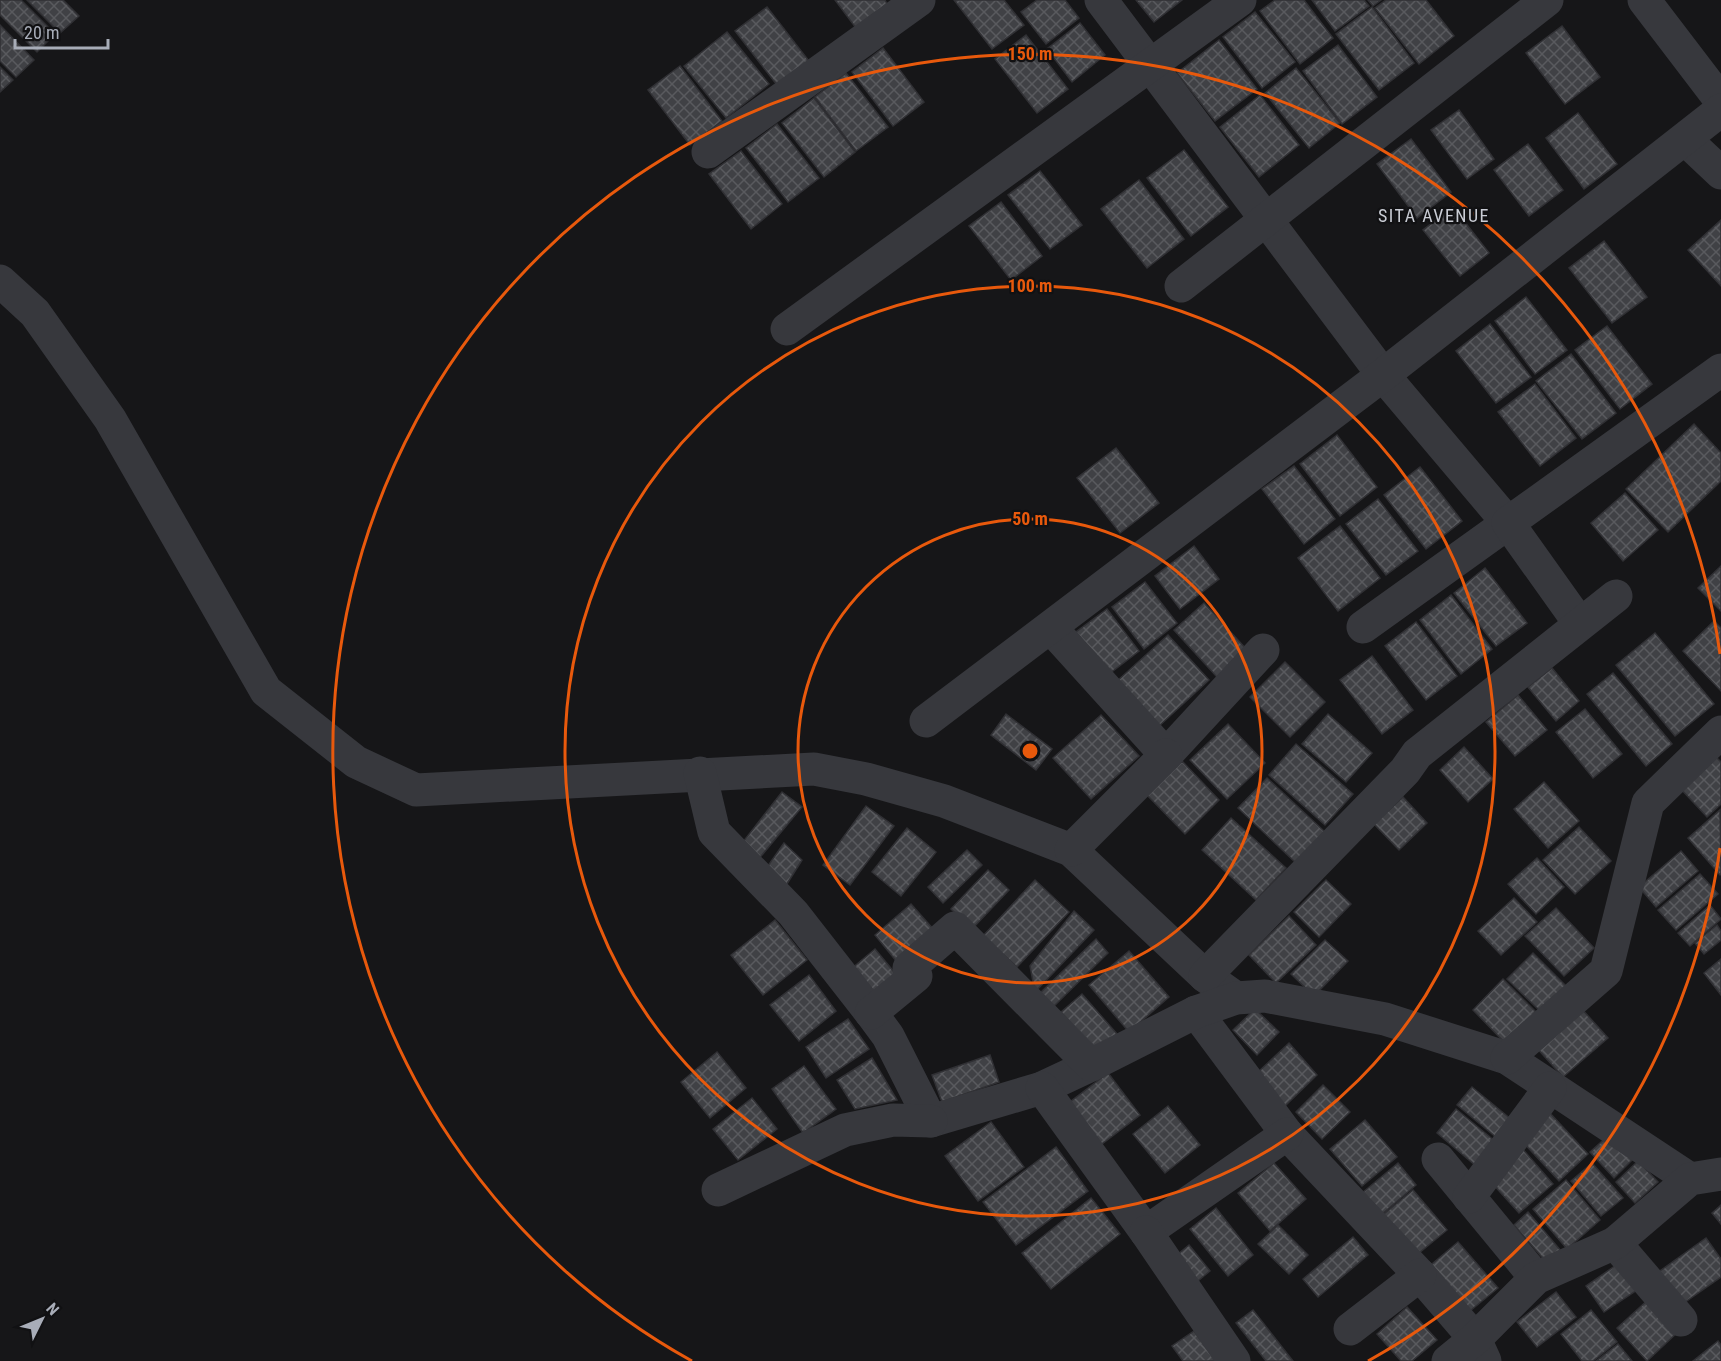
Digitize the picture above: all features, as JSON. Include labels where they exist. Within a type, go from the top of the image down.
[{"type":"street","points":[[708,152],[919,0]]},
{"type":"street","points":[[1101,0],[1383,375],[1508,523],[1580,624]]},
{"type":"street","points":[[788,329],[1240,0]]},
{"type":"street","points":[[1181,286],[1548,0]]},
{"type":"street","points":[[1644,0],[1721,101]]},
{"type":"street","points":[[926,721],[1383,375],[1686,140],[1721,110]]},
{"type":"street","points":[[1686,140],[1721,173]]},
{"type":"street","points":[[0,281],[35,313],[110,419],[266,691],[356,762],[416,790],[699,773],[814,769],[866,779],[944,801],[1071,850],[1205,976],[1236,998]]},
{"type":"street","points":[[1363,627],[1721,370]]},
{"type":"street","points":[[1205,976],[1405,771],[1417,754],[1616,596]]},
{"type":"street","points":[[1051,628],[1166,755]]},
{"type":"street","points":[[1071,850],[1166,755],[1263,650]]},
{"type":"street","points":[[1507,1058],[1606,971],[1648,803],[1721,732]]},
{"type":"street","points":[[699,773],[714,832],[793,913],[871,1013],[888,1036],[932,1121]]},
{"type":"street","points":[[871,1013],[916,976],[909,968],[955,928],[1091,1065]]},
{"type":"street","points":[[718,1190],[845,1130],[893,1120],[932,1121],[1042,1088],[1196,1012],[1236,998],[1265,996],[1385,1019],[1507,1058],[1550,1088],[1705,1176],[1615,1243],[1536,1278],[1480,1350],[1448,1361]]},
{"type":"street","points":[[1196,1012],[1287,1134],[1420,1275],[1480,1350]]},
{"type":"street","points":[[1042,1088],[1146,1232],[1234,1361]]},
{"type":"street","points":[[1469,1197],[1550,1088]]},
{"type":"street","points":[[1146,1232],[1287,1134]]},
{"type":"street","points":[[1438,1159],[1536,1278]]},
{"type":"street","points":[[1615,1243],[1681,1320]]},
{"type":"street","points":[[1350,1329],[1420,1275]]},
{"type":"building","points":[[0,0],[21,0],[55,34],[37,52],[0,15]]},
{"type":"building","points":[[27,0],[63,0],[79,16],[60,33]]},
{"type":"building","points":[[835,0],[885,0],[887,4],[856,28]]},
{"type":"building","points":[[954,0],[1004,0],[1024,25],[992,49]]},
{"type":"building","points":[[1037,0],[1065,0],[1079,18],[1046,44],[1021,12]]},
{"type":"building","points":[[1136,0],[1182,0],[1154,22]]},
{"type":"building","points":[[1275,0],[1304,0],[1333,38],[1300,64],[1260,11]]},
{"type":"building","points":[[1312,0],[1364,0],[1369,6],[1335,31]]},
{"type":"building","points":[[1368,0],[1381,0],[1373,6]]},
{"type":"building","points":[[1386,0],[1426,0],[1454,36],[1419,64],[1375,8]]},
{"type":"building","points":[[767,7],[809,61],[777,85],[735,31]]},
{"type":"building","points":[[1372,7],[1414,63],[1379,90],[1336,34]]},
{"type":"building","points":[[1255,12],[1295,62],[1262,88],[1223,37]]},
{"type":"building","points":[[1080,23],[1105,55],[1072,82],[1047,49]]},
{"type":"building","points":[[0,25],[34,60],[16,77],[0,61]]},
{"type":"building","points":[[1562,26],[1600,77],[1565,104],[1526,53]]},
{"type":"building","points":[[727,32],[769,84],[726,118],[684,66]]},
{"type":"building","points":[[1026,35],[1068,89],[1037,113],[995,59]]},
{"type":"building","points":[[1219,40],[1257,89],[1215,121],[1177,73]]},
{"type":"building","points":[[1338,45],[1377,97],[1342,124],[1303,71]]},
{"type":"building","points":[[883,48],[924,102],[893,126],[852,72]]},
{"type":"building","points":[[680,66],[722,121],[690,145],[648,90]]},
{"type":"building","points":[[0,67],[13,80],[0,92]]},
{"type":"building","points":[[1296,68],[1340,123],[1309,148],[1265,93]]},
{"type":"building","points":[[846,73],[888,127],[856,151],[815,97]]},
{"type":"building","points":[[1260,95],[1299,145],[1259,177],[1220,127]]},
{"type":"building","points":[[814,98],[855,152],[824,177],[782,123]]},
{"type":"building","points":[[1459,110],[1494,159],[1467,179],[1431,130]]},
{"type":"building","points":[[1578,113],[1617,164],[1584,189],[1546,138]]},
{"type":"building","points":[[777,124],[819,178],[788,202],[746,148]]},
{"type":"building","points":[[1411,139],[1451,192],[1417,218],[1377,164]]},
{"type":"building","points":[[1528,144],[1563,190],[1529,216],[1494,170]]},
{"type":"building","points":[[1184,150],[1228,207],[1191,236],[1147,178]]},
{"type":"building","points":[[741,151],[782,204],[751,229],[709,174]]},
{"type":"building","points":[[1040,171],[1082,225],[1050,249],[1008,195]]},
{"type":"building","points":[[1139,180],[1184,239],[1147,268],[1101,209]]},
{"type":"building","points":[[1001,202],[1042,256],[1011,280],[969,226]]},
{"type":"building","points":[[1453,207],[1489,253],[1460,276],[1423,230]]},
{"type":"building","points":[[1721,220],[1721,286],[1688,250]]},
{"type":"building","points":[[1604,241],[1647,297],[1612,323],[1569,268]]},
{"type":"building","points":[[1526,297],[1567,350],[1535,374],[1495,321]]},
{"type":"building","points":[[1490,324],[1531,377],[1496,403],[1456,351]]},
{"type":"building","points":[[1607,326],[1652,384],[1620,409],[1575,350]]},
{"type":"building","points":[[1571,354],[1616,413],[1582,439],[1536,381]]},
{"type":"building","points":[[1535,384],[1576,438],[1540,466],[1498,412]]},
{"type":"building","points":[[1694,424],[1721,453],[1721,481],[1668,532],[1626,489]]},
{"type":"building","points":[[1337,435],[1377,487],[1340,516],[1300,464]]},
{"type":"building","points":[[1116,448],[1159,503],[1120,533],[1077,478]]},
{"type":"building","points":[[1294,466],[1335,519],[1304,544],[1262,489]]},
{"type":"building","points":[[1420,467],[1462,521],[1426,549],[1384,495]]},
{"type":"building","points":[[1625,493],[1658,530],[1623,561],[1591,523]]},
{"type":"building","points":[[1378,499],[1418,551],[1386,575],[1346,524]]},
{"type":"building","points":[[1340,526],[1380,578],[1338,611],[1298,558]]},
{"type":"building","points":[[1194,546],[1219,579],[1180,609],[1155,576]]},
{"type":"building","points":[[1721,566],[1721,611],[1698,588]]},
{"type":"building","points":[[1485,568],[1527,623],[1496,646],[1454,593]]},
{"type":"building","points":[[1145,582],[1177,623],[1144,649],[1112,607]]},
{"type":"building","points":[[1451,595],[1492,649],[1461,674],[1420,620]]},
{"type":"building","points":[[1204,603],[1247,650],[1217,677],[1174,630]]},
{"type":"building","points":[[1107,609],[1139,651],[1109,674],[1076,632]]},
{"type":"building","points":[[1714,621],[1721,628],[1721,691],[1683,651]]},
{"type":"building","points":[[1416,622],[1457,676],[1426,700],[1385,646]]},
{"type":"building","points":[[1655,633],[1714,704],[1675,736],[1616,665]]},
{"type":"building","points":[[1168,635],[1209,680],[1158,727],[1116,682]]},
{"type":"building","points":[[1372,656],[1413,710],[1382,734],[1340,680]]},
{"type":"building","points":[[1285,662],[1325,702],[1290,737],[1250,697]]},
{"type":"building","points":[[1552,668],[1579,701],[1556,721],[1528,687]]},
{"type":"building","points":[[1613,673],[1672,744],[1646,766],[1587,694]]},
{"type":"building","points":[[1518,695],[1547,730],[1515,756],[1486,722]]},
{"type":"building","points":[[1585,709],[1622,754],[1593,778],[1556,732]]},
{"type":"building","points":[[1006,714],[1052,749],[1036,770],[991,735]]},
{"type":"building","points":[[1328,714],[1372,753],[1346,782],[1302,744]]},
{"type":"building","points":[[1101,715],[1139,756],[1091,799],[1053,758]]},
{"type":"building","points":[[1228,724],[1265,763],[1227,799],[1190,760]]},
{"type":"building","points":[[1296,744],[1353,794],[1325,825],[1269,775]]},
{"type":"building","points":[[1464,747],[1493,779],[1468,802],[1440,770]]},
{"type":"building","points":[[1713,754],[1721,762],[1721,804],[1707,817],[1679,787]]},
{"type":"building","points":[[1182,761],[1219,800],[1185,834],[1147,795]]},
{"type":"building","points":[[1267,778],[1325,832],[1296,863],[1238,808]]},
{"type":"building","points":[[1544,782],[1579,821],[1548,848],[1514,809]]},
{"type":"building","points":[[782,792],[802,807],[757,861],[739,847]]},
{"type":"building","points":[[1403,797],[1427,823],[1399,850],[1374,824]]},
{"type":"building","points":[[866,806],[894,826],[850,885],[823,865]]},
{"type":"building","points":[[1720,810],[1721,874],[1720,875],[1688,838]]},
{"type":"building","points":[[1231,818],[1286,868],[1256,900],[1202,850]]},
{"type":"building","points":[[1579,827],[1611,861],[1575,894],[1543,860]]},
{"type":"building","points":[[907,828],[936,852],[901,896],[872,872]]},
{"type":"building","points":[[784,843],[802,860],[785,887],[765,870]]},
{"type":"building","points":[[967,850],[982,865],[943,903],[928,887]]},
{"type":"building","points":[[1681,851],[1698,871],[1656,907],[1639,887]]},
{"type":"building","points":[[1537,858],[1564,887],[1536,914],[1508,884]]},
{"type":"building","points":[[988,870],[1009,890],[972,929],[951,909]]},
{"type":"building","points":[[1700,874],[1718,894],[1676,930],[1658,910]]},
{"type":"building","points":[[1035,880],[1069,912],[1017,967],[983,936]]},
{"type":"building","points":[[1326,880],[1351,904],[1319,937],[1294,912]]},
{"type":"building","points":[[1514,898],[1537,922],[1501,955],[1478,931]]},
{"type":"building","points":[[911,904],[934,930],[897,962],[875,935]]},
{"type":"building","points":[[1710,905],[1721,919],[1690,946],[1678,933]]},
{"type":"building","points":[[1556,908],[1594,948],[1564,976],[1525,936]]},
{"type":"building","points":[[1074,911],[1094,930],[1035,992],[1030,966]]},
{"type":"building","points":[[1289,916],[1316,945],[1276,983],[1249,955]]},
{"type":"building","points":[[775,920],[807,960],[763,995],[731,955]]},
{"type":"building","points":[[1717,925],[1721,931],[1721,940],[1704,954],[1695,943]]},
{"type":"building","points":[[1096,939],[1108,953],[1051,1009],[1037,996]]},
{"type":"building","points":[[1325,940],[1348,961],[1314,996],[1291,974]]},
{"type":"building","points":[[875,949],[899,978],[874,998],[851,969]]},
{"type":"building","points":[[1129,951],[1169,997],[1129,1032],[1089,985]]},
{"type":"building","points":[[1533,953],[1567,987],[1542,1013],[1507,979]]},
{"type":"building","points":[[1721,959],[1721,995],[1704,973]]},
{"type":"building","points":[[809,975],[836,1011],[799,1041],[770,1005]]},
{"type":"building","points":[[1503,979],[1537,1013],[1506,1044],[1473,1010]]},
{"type":"building","points":[[1082,994],[1117,1034],[1096,1052],[1061,1012]]},
{"type":"building","points":[[1580,1007],[1608,1038],[1563,1077],[1535,1046]]},
{"type":"building","points":[[1255,1009],[1279,1032],[1257,1055],[1233,1030]]},
{"type":"building","points":[[848,1019],[869,1049],[826,1078],[806,1047]]},
{"type":"building","points":[[1289,1043],[1317,1075],[1285,1106],[1256,1074]]},
{"type":"building","points":[[717,1052],[746,1088],[710,1118],[681,1082]]},
{"type":"building","points":[[990,1055],[999,1082],[942,1102],[932,1075]]},
{"type":"building","points":[[872,1058],[897,1100],[855,1109],[837,1080]]},
{"type":"building","points":[[804,1066],[836,1109],[803,1133],[772,1089]]},
{"type":"building","points":[[1108,1073],[1140,1115],[1098,1147],[1066,1105]]},
{"type":"building","points":[[1323,1085],[1350,1112],[1322,1139],[1296,1112]]},
{"type":"building","points":[[1472,1087],[1512,1120],[1497,1138],[1457,1105]]},
{"type":"building","points":[[752,1098],[777,1129],[738,1160],[713,1129]]},
{"type":"building","points":[[1168,1106],[1200,1145],[1165,1173],[1133,1134]]},
{"type":"building","points":[[1456,1109],[1496,1142],[1476,1166],[1437,1133]]},
{"type":"building","points":[[1548,1111],[1588,1154],[1559,1181],[1519,1138]]},
{"type":"building","points":[[1365,1120],[1397,1157],[1362,1186],[1330,1149]]},
{"type":"building","points":[[991,1122],[1024,1167],[978,1201],[945,1156]]},
{"type":"building","points":[[1609,1135],[1632,1160],[1614,1178],[1590,1152]]},
{"type":"building","points":[[1520,1146],[1553,1184],[1519,1213],[1491,1182]]},
{"type":"building","points":[[1056,1147],[1088,1191],[1016,1245],[983,1202]]},
{"type":"building","points":[[1638,1161],[1658,1182],[1635,1203],[1616,1182]]},
{"type":"building","points":[[1274,1163],[1306,1199],[1270,1231],[1238,1193]]},
{"type":"building","points":[[1398,1163],[1416,1185],[1381,1215],[1362,1193]]},
{"type":"building","points":[[1592,1163],[1623,1198],[1601,1216],[1571,1181]]},
{"type":"building","points":[[1566,1180],[1600,1220],[1567,1249],[1533,1209]]},
{"type":"building","points":[[1413,1190],[1447,1230],[1413,1258],[1379,1218]]},
{"type":"building","points":[[1091,1198],[1120,1234],[1051,1289],[1022,1253]]},
{"type":"building","points":[[1721,1205],[1721,1224],[1712,1213]]},
{"type":"building","points":[[1216,1208],[1253,1255],[1228,1276],[1190,1229]]},
{"type":"building","points":[[1528,1212],[1561,1251],[1547,1263],[1514,1225]]},
{"type":"building","points":[[1278,1225],[1308,1255],[1289,1274],[1258,1244]]},
{"type":"building","points":[[1353,1237],[1368,1255],[1318,1297],[1303,1279]]},
{"type":"building","points":[[1706,1238],[1721,1259],[1721,1277],[1681,1305],[1657,1273]]},
{"type":"building","points":[[1458,1242],[1498,1288],[1465,1315],[1426,1269]]},
{"type":"building","points":[[1189,1245],[1210,1271],[1193,1285],[1172,1259]]},
{"type":"building","points":[[1622,1261],[1640,1288],[1604,1312],[1586,1286]]},
{"type":"building","points":[[1556,1292],[1576,1317],[1537,1347],[1517,1322]]},
{"type":"building","points":[[1650,1298],[1679,1331],[1647,1361],[1617,1328]]},
{"type":"building","points":[[1407,1307],[1437,1340],[1412,1361],[1401,1361],[1377,1334]]},
{"type":"building","points":[[1253,1310],[1293,1361],[1266,1361],[1236,1323]]},
{"type":"building","points":[[1591,1310],[1617,1342],[1593,1361],[1582,1361],[1561,1334]]},
{"type":"building","points":[[1194,1331],[1216,1361],[1183,1361],[1172,1346]]},
{"type":"building","points":[[1718,1341],[1721,1345],[1721,1361],[1693,1361]]},
{"type":"building","points":[[1618,1344],[1632,1361],[1596,1361]]},
{"type":"district","name":"SITA AVENUE","points":[[1434,215]]}]
